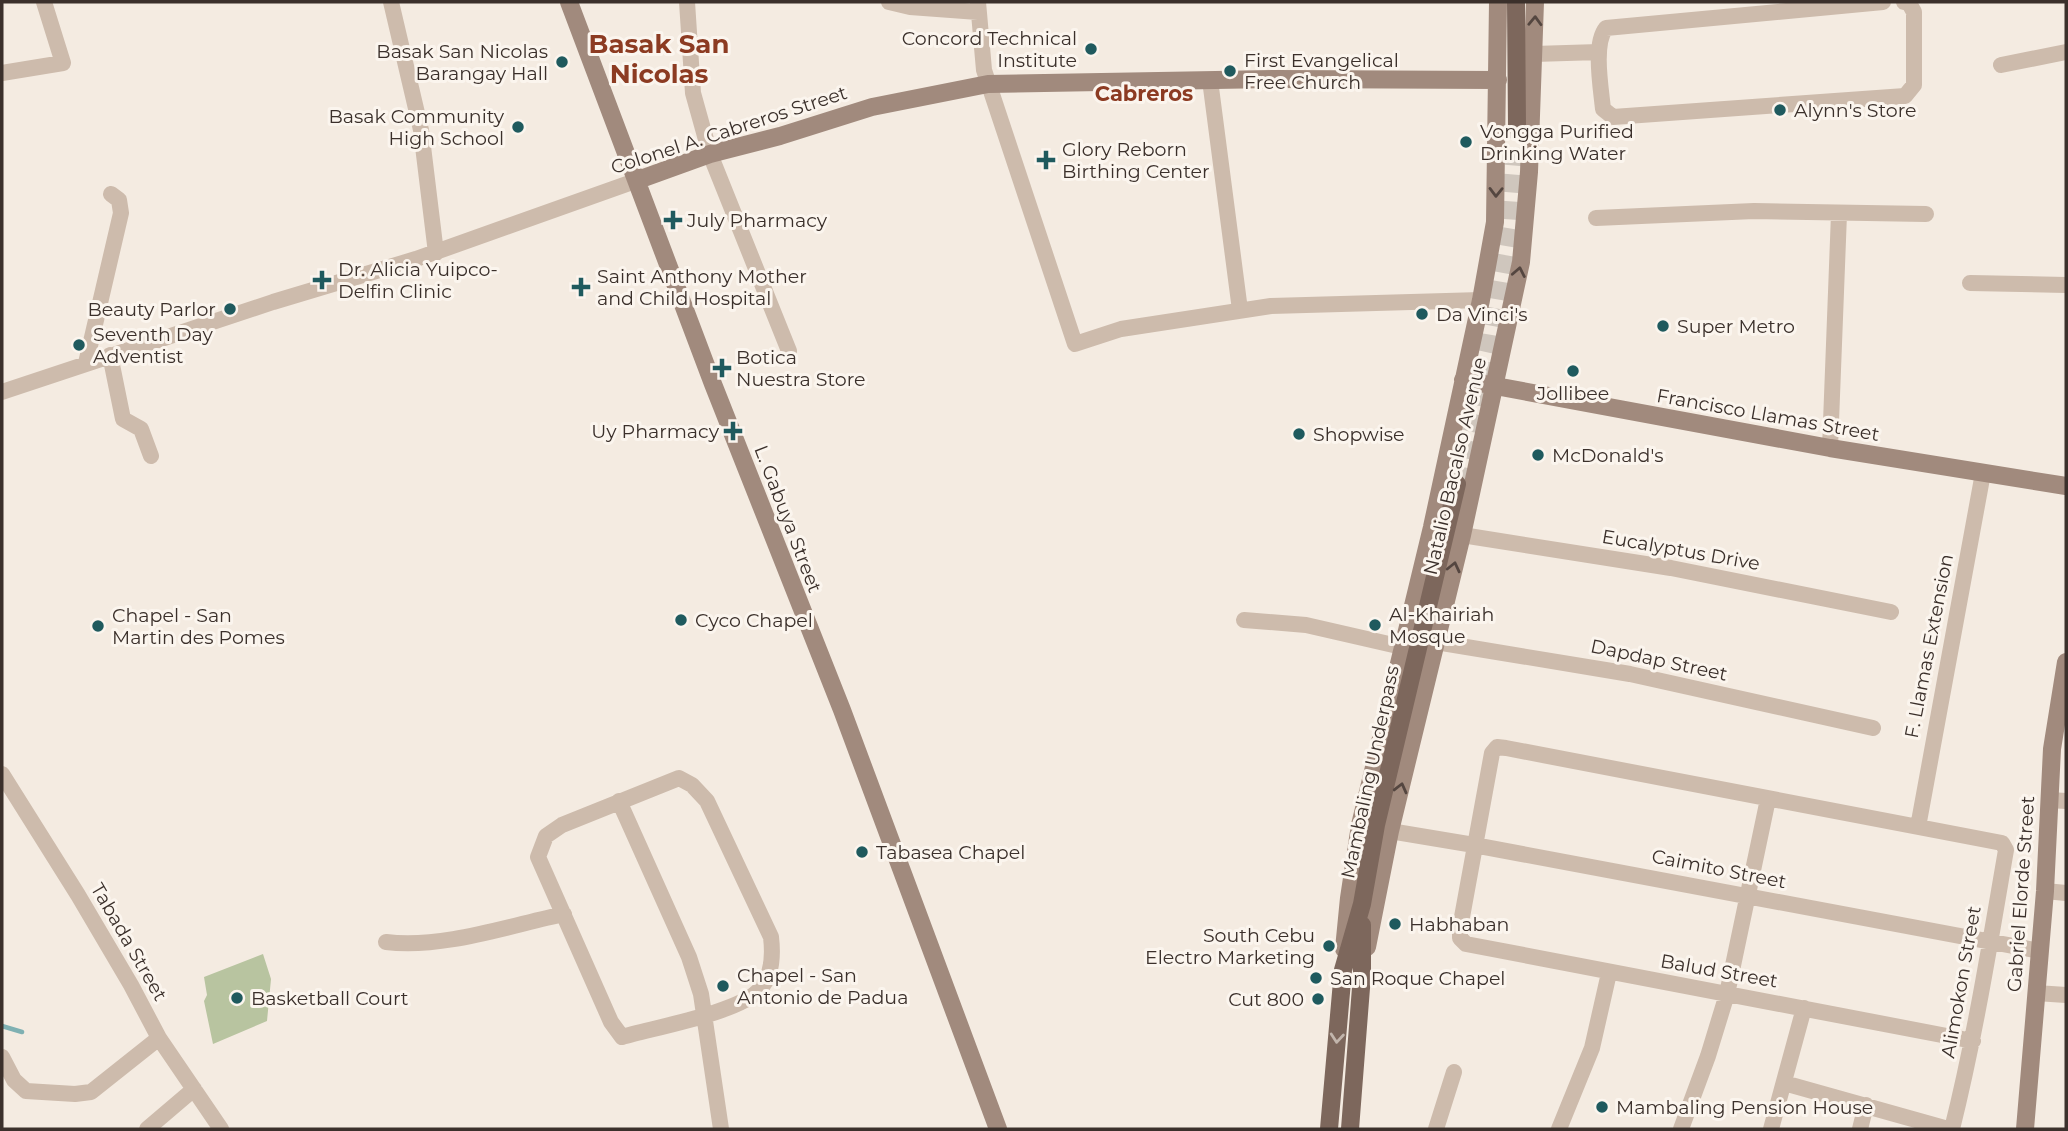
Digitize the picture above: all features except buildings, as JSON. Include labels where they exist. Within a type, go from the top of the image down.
[{"type":"main road","name":"L. Gabuya Street","points":[[569,2],[718,396],[842,710],[998,1129]]},
{"type":"main road","name":"Natalio Bacalso Avenue","points":[[1329,1129],[1349,898],[1360,825],[1432,527],[1495,222],[1498,2]]},
{"type":"main road","points":[[1516,2],[1517,127]]},
{"type":"main road","name":"Natalio Bacalso Avenue","points":[[1362,975],[1374,902],[1462,535],[1521,262],[1529,173],[1535,2]]},
{"type":"main road","name":"Colonel A. Cabreros Street","points":[[638,180],[709,154],[780,136],[872,107],[988,84],[1210,80],[1498,80]]},
{"type":"main road","name":"Francisco Llamas Street","points":[[1463,380],[1830,448],[2066,486]]},
{"type":"main road","name":"Mambaling Underpass","points":[[1363,904],[1376,825],[1458,484]]},
{"type":"main road","name":"Gabriel Elorde Street","points":[[2025,1129],[2045,891],[2058,800],[2052,749],[2066,662]]},
{"type":"main road","name":"Natalio Bacalso Avenue","points":[[1343,970],[1363,904]]},
{"type":"main road","name":"Natalio Bacalso Avenue","points":[[1350,1129],[1362,975],[1363,904]]},
{"type":"street","points":[[2,73],[63,63],[44,2]]},
{"type":"street","points":[[391,2],[421,130],[436,253]]},
{"type":"street","points":[[687,2],[693,93],[709,154],[789,351]]},
{"type":"street","points":[[889,2],[910,7],[978,7],[980,46],[988,84],[1075,344],[1121,330],[1240,310],[1303,303],[1481,300]]},
{"type":"street","points":[[1883,2],[1606,27],[1602,31],[1599,52],[1603,109],[1612,117],[1905,96],[1914,85],[1914,12],[1909,3],[1904,2]]},
{"type":"street","points":[[1534,54],[1599,52]]},
{"type":"street","points":[[2001,65],[2066,52]]},
{"type":"street","points":[[1210,80],[1240,310]]},
{"type":"street","name":"Colonel A. Cabreros Street","points":[[2,392],[272,302],[436,253],[638,180]]},
{"type":"street","points":[[86,363],[121,213],[119,200],[111,194]]},
{"type":"street","points":[[1596,218],[1754,211],[1926,214]]},
{"type":"street","points":[[1830,448],[1839,214]]},
{"type":"street","points":[[1970,283],[2066,285]]},
{"type":"street","points":[[110,355],[123,419],[141,429],[151,456]]},
{"type":"street","name":"F. Llamas Extension","points":[[1918,827],[1983,473]]},
{"type":"street","name":"Eucalyptus Drive","points":[[1462,535],[1671,568],[1891,612]]},
{"type":"street","points":[[1244,620],[1306,625],[1402,647]]},
{"type":"street","name":"Dapdap Street","points":[[1436,642],[1630,674],[1873,728]]},
{"type":"street","points":[[1474,845],[1492,753],[1497,747],[1918,827]]},
{"type":"street","name":"Tabada Street","points":[[2,774],[78,895],[159,1038],[221,1129]]},
{"type":"street","points":[[679,778],[692,785],[707,801],[771,937],[773,953],[769,971],[761,989],[747,1000],[704,1015],[622,1037],[611,1022],[538,857],[546,836],[562,825],[619,801],[679,778]]},
{"type":"street","points":[[1681,1129],[1709,1056],[1727,994],[1768,799]]},
{"type":"street","points":[[619,801],[689,957],[701,994],[721,1129]]},
{"type":"street","name":"Alimokon Street","points":[[1918,827],[2002,843],[2006,850],[1973,1041],[1950,1129]]},
{"type":"street","name":"Caimito Street","points":[[1390,831],[2040,951]]},
{"type":"street","name":"Balud Street","points":[[1474,845],[1460,938],[1466,944],[1973,1041]]},
{"type":"street","points":[[2045,891],[2066,893]]},
{"type":"street","points":[[386,942],[430,944],[564,914]]},
{"type":"street","points":[[1559,1129],[1592,1048],[1609,973]]},
{"type":"street","points":[[2036,993],[2066,995]]},
{"type":"street","points":[[1771,1129],[1804,1008]]},
{"type":"street","points":[[2,1057],[14,1080],[26,1091],[75,1094],[91,1092],[159,1038]]},
{"type":"street","points":[[1436,1129],[1454,1072]]},
{"type":"street","points":[[1784,1083],[1950,1129]]},
{"type":"street","points":[[147,1129],[194,1089]]},
{"type":"street","points":[[1860,1129],[1866,1105]]},
{"type":"green space","name":"Basketball Court","points":[[263,954],[271,979],[267,1021],[213,1044],[204,1001],[207,995],[204,977]]},
{"type":"waterway","points":[[2,1026],[22,1032]]},
{"type":"tunnel","points":[[1457,484],[1489,343],[1509,228],[1517,127]]},
{"type":"place","name":"Concord Technical Institute","points":[[1091,49]]},
{"type":"place","name":"Basak San Nicolas Barangay Hall","points":[[562,62]]},
{"type":"place","name":"First Evangelical Free Church","points":[[1230,71]]},
{"type":"place","name":"Alynn's Store","points":[[1780,110]]},
{"type":"place","name":"Basak Community High School","points":[[518,127]]},
{"type":"place","name":"Vongga Purified Drinking Water","points":[[1466,142]]},
{"type":"place","name":"Glory Reborn Birthing Center","points":[[1046,160]]},
{"type":"place","name":"July Pharmacy","points":[[673,220]]},
{"type":"place","name":"Dr. Alicia Yuipco- Delfin Clinic","points":[[322,280]]},
{"type":"place","name":"Saint Anthony Mother and Child Hospital","points":[[581,287]]},
{"type":"place","name":"Beauty Parlor","points":[[230,309]]},
{"type":"place","name":"Da Vinci's","points":[[1422,314]]},
{"type":"place","name":"Super Metro","points":[[1663,326]]},
{"type":"place","name":"Seventh Day Adventist","points":[[79,345]]},
{"type":"place","name":"Botica Nuestra Store","points":[[722,368]]},
{"type":"place","name":"Jollibee","points":[[1573,371]]},
{"type":"place","name":"Uy Pharmacy","points":[[733,431]]},
{"type":"place","name":"Shopwise","points":[[1299,434]]},
{"type":"place","name":"McDonald's","points":[[1538,455]]},
{"type":"place","name":"Cyco Chapel","points":[[681,620]]},
{"type":"place","name":"Al-Khairiah Mosque","points":[[1375,625]]},
{"type":"place","name":"Chapel - San Martin des Pomes","points":[[98,626]]},
{"type":"place","name":"Tabasea Chapel","points":[[862,852]]},
{"type":"place","name":"Habhaban","points":[[1395,924]]},
{"type":"place","name":"South Cebu Electro Marketing","points":[[1329,946]]},
{"type":"place","name":"San Roque Chapel","points":[[1316,978]]},
{"type":"place","name":"Chapel - San Antonio de Padua","points":[[723,986]]},
{"type":"place","name":"Basketball Court","points":[[237,998]]},
{"type":"place","name":"Cut 800","points":[[1318,999]]},
{"type":"place","name":"Mambaling Pension House","points":[[1602,1107]]},
{"type":"district","name":"Basak San Nicolas","points":[[659,59]]},
{"type":"district","name":"Cabreros","points":[[1144,93]]}]
